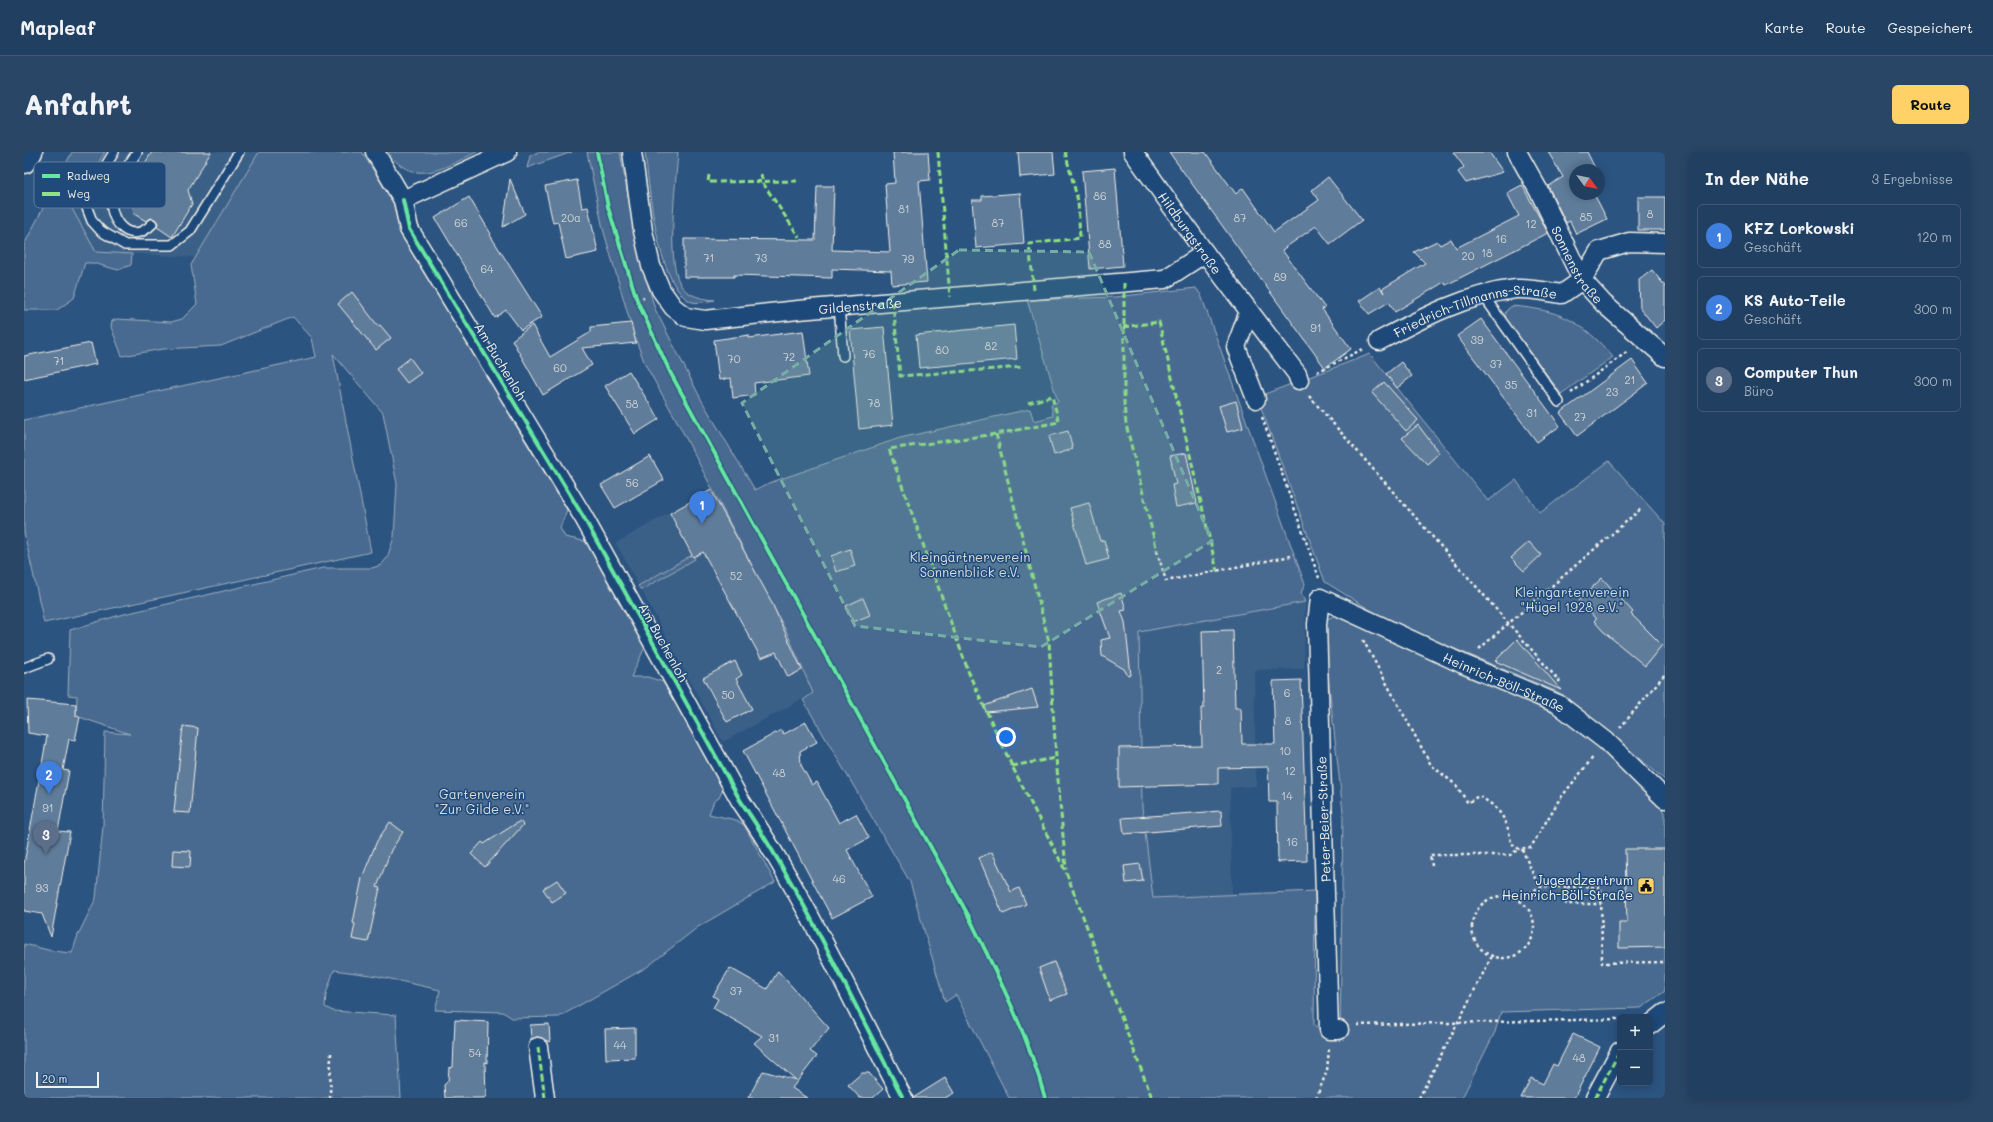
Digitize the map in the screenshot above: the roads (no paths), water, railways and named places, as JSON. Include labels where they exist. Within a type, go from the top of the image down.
[{"type":"main road","points":[[24,162],[31,152]]},
{"type":"street","points":[[375,152],[403,200],[507,152]]},
{"type":"street","name":"Gildenstraße","points":[[632,152],[643,231],[651,266],[661,290],[673,307],[686,317],[705,320],[839,306],[1165,279],[1205,253]]},
{"type":"street","name":"Hildburgstraße","points":[[1133,152],[1205,253],[1297,374],[1299,380]]},
{"type":"street","name":"Sonnenstraße","points":[[1517,152],[1540,193],[1582,280],[1604,304],[1665,357]]},
{"type":"street","name":"Am Buchenloh","points":[[403,200],[409,229],[584,518],[740,800],[765,837],[903,1098]]},
{"type":"street","name":"Friedrich-Tillmanns-Straße","points":[[1379,340],[1450,306],[1482,295],[1518,289],[1562,294],[1582,280],[1599,251],[1629,242],[1665,243]]},
{"type":"street","points":[[1250,311],[1236,347],[1256,399]]},
{"type":"street","name":"Heinrich-Böll-Straße","points":[[1320,598],[1463,664],[1558,704],[1611,734],[1665,799]]},
{"type":"street","name":"Peter-Beier-Straße","points":[[1320,598],[1317,624],[1334,1030]]},
{"type":"street","points":[[1653,1022],[1665,1013]]},
{"type":"street","points":[[538,1047],[545,1098]]},
{"type":"street","points":[[1595,1098],[1617,1057]]},
{"type":"lane","points":[[108,162],[114,152]]},
{"type":"lane","points":[[131,162],[137,152]]},
{"type":"lane","points":[[87,208],[92,221],[101,231],[125,246],[172,246],[190,231],[239,152]]},
{"type":"lane","points":[[113,208],[116,221],[129,232],[138,233],[146,230],[152,224]]},
{"type":"lane","points":[[1482,295],[1559,402]]},
{"type":"lane","points":[[839,306],[843,356]]},
{"type":"lane","points":[[24,668],[48,659]]},
{"type":"place","name":"KFZ Lorkowski","points":[[702,524]]},
{"type":"place","name":"KS Auto-Teile","points":[[49,794]]},
{"type":"place","name":"Computer Thun","points":[[46,854]]},
{"type":"place","name":"Jugendzentrum Heinrich-Böll-Straße","points":[[1646,886]]},
{"type":"park label","name":"Kleingärtnerverein Sonnenblick e.V.","points":[[970,564]]},
{"type":"park label","name":"Kleingartenverein \"Hügel 1928 e.V.\"","points":[[1572,598]]},
{"type":"park label","name":"Gartenverein \"Zur Gilde e.V.\"","points":[[482,800]]}]
